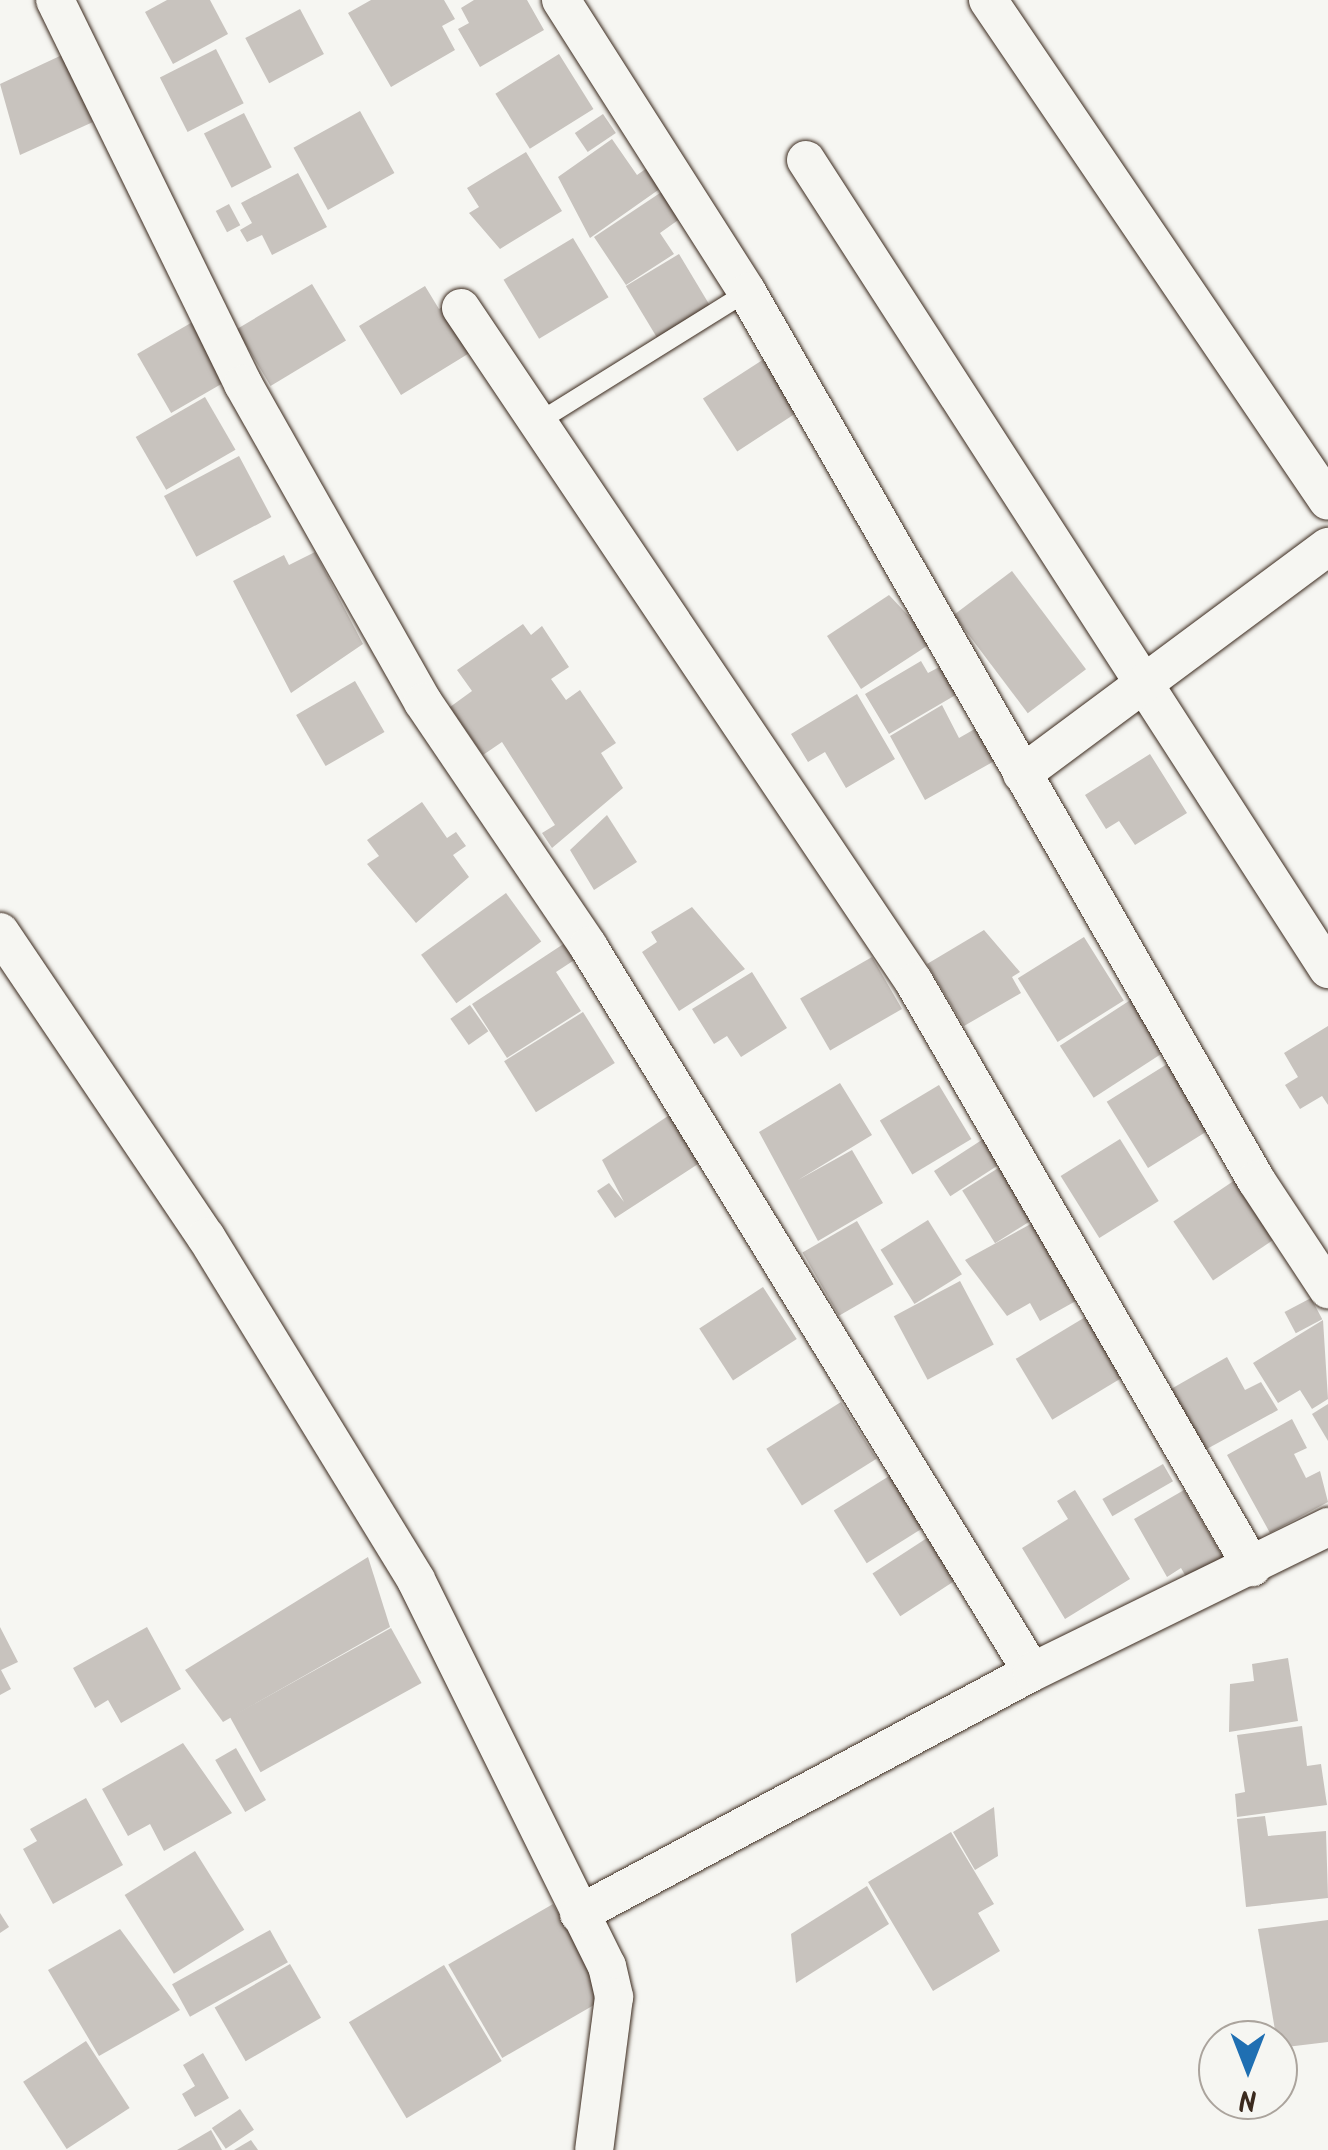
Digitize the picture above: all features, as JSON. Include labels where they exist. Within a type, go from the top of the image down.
[{"type":"street","points":[[56,0],[243,384],[423,702],[588,946],[1032,1672]]},
{"type":"street","points":[[561,0],[747,292],[1022,774],[1328,1289]]},
{"type":"street","points":[[988,0],[1321,476]]},
{"type":"street","points":[[806,160],[1328,968]]},
{"type":"street","points":[[461,308],[535,424],[914,982],[1252,1567]]},
{"type":"street","points":[[1022,774],[1328,547]]},
{"type":"street","points":[[0,932],[206,1237],[416,1580],[614,1980],[594,2150]]},
{"type":"street","points":[[578,1914],[1032,1672],[1325,1534]]},
{"type":"lane","points":[[535,424],[747,292]]},
{"type":"building","points":[[167,0],[210,0],[228,34],[173,64],[145,12]]},
{"type":"building","points":[[371,0],[444,0],[455,19],[442,26],[455,50],[391,87],[348,13]]},
{"type":"building","points":[[474,0],[527,0],[544,30],[480,67],[458,29],[469,23],[461,8]]},
{"type":"building","points":[[300,9],[324,54],[269,83],[245,38]]},
{"type":"building","points":[[216,49],[244,103],[188,132],[160,78]]},
{"type":"building","points":[[559,54],[593,109],[530,149],[495,94]]},
{"type":"building","points":[[62,55],[93,122],[20,155],[0,84]]},
{"type":"building","points":[[360,111],[394,173],[328,210],[294,148]]},
{"type":"building","points":[[244,113],[272,167],[232,188],[204,133]]},
{"type":"building","points":[[603,114],[616,133],[588,152],[575,133]]},
{"type":"building","points":[[612,139],[637,175],[647,168],[661,188],[590,238],[558,177]]},
{"type":"building","points":[[526,152],[562,211],[500,249],[469,213],[479,207],[467,188]]},
{"type":"building","points":[[298,173],[327,227],[272,255],[262,235],[247,242],[240,230],[252,223],[241,203]]},
{"type":"building","points":[[663,191],[681,218],[660,233],[674,254],[626,285],[594,237]]},
{"type":"building","points":[[229,204],[240,225],[227,232],[216,211]]},
{"type":"building","points":[[573,238],[609,297],[539,339],[504,280]]},
{"type":"building","points":[[679,254],[710,305],[657,337],[626,286]]},
{"type":"building","points":[[312,284],[346,341],[271,386],[237,329]]},
{"type":"building","points":[[425,286],[439,309],[448,303],[476,349],[401,395],[359,326]]},
{"type":"building","points":[[196,320],[230,379],[171,413],[137,354]]},
{"type":"building","points":[[770,355],[804,408],[737,451],[703,399]]},
{"type":"building","points":[[205,397],[236,450],[166,490],[136,437]]},
{"type":"building","points":[[239,456],[271,517],[196,557],[164,496]]},
{"type":"building","points":[[315,552],[363,644],[291,693],[233,581],[284,555],[289,565]]},
{"type":"building","points":[[1012,571],[1086,669],[1028,713],[954,615]]},
{"type":"building","points":[[889,595],[933,642],[861,689],[827,636]]},
{"type":"building","points":[[523,624],[531,635],[542,626],[569,667],[551,679],[566,700],[580,690],[616,743],[601,753],[623,788],[552,848],[542,833],[555,825],[502,742],[483,755],[450,707],[472,691],[457,670]]},
{"type":"building","points":[[921,661],[928,673],[943,665],[959,693],[889,734],[865,694]]},
{"type":"building","points":[[355,681],[385,732],[326,766],[296,715]]},
{"type":"building","points":[[857,694],[895,759],[846,788],[825,752],[808,762],[791,734]]},
{"type":"building","points":[[942,705],[959,738],[980,726],[998,759],[925,800],[890,736]]},
{"type":"building","points":[[1150,754],[1187,813],[1135,845],[1119,821],[1106,829],[1085,795]]},
{"type":"building","points":[[422,802],[447,838],[456,832],[466,846],[453,855],[469,877],[416,923],[367,864],[379,856],[367,840]]},
{"type":"building","points":[[607,815],[637,862],[594,890],[570,850]]},
{"type":"building","points":[[506,893],[541,942],[456,1003],[421,955]]},
{"type":"building","points":[[692,907],[745,969],[679,1011],[642,952],[657,942],[651,932]]},
{"type":"building","points":[[984,930],[1020,972],[1012,977],[1021,993],[964,1026],[927,964]]},
{"type":"building","points":[[1084,937],[1124,1001],[1058,1042],[1018,978]]},
{"type":"building","points":[[568,941],[579,957],[556,972],[581,1011],[507,1058],[472,1004]]},
{"type":"building","points":[[872,957],[902,1009],[830,1050],[800,998]]},
{"type":"building","points":[[752,972],[787,1028],[741,1057],[727,1036],[714,1044],[692,1009]]},
{"type":"building","points":[[1132,999],[1166,1051],[1094,1098],[1060,1046]]},
{"type":"building","points":[[470,1005],[488,1031],[469,1045],[450,1019]]},
{"type":"building","points":[[583,1012],[615,1063],[536,1112],[504,1061]]},
{"type":"building","points":[[1328,1026],[1328,1105],[1322,1096],[1300,1109],[1285,1085],[1298,1077],[1284,1053]]},
{"type":"building","points":[[1172,1061],[1213,1127],[1148,1168],[1107,1102]]},
{"type":"building","points":[[840,1083],[872,1135],[798,1180],[852,1150],[883,1203],[818,1241],[759,1132]]},
{"type":"building","points":[[939,1085],[971,1139],[912,1175],[880,1121]]},
{"type":"building","points":[[683,1106],[715,1153],[615,1218],[597,1191],[609,1183],[624,1202],[602,1160]]},
{"type":"building","points":[[991,1134],[1007,1159],[950,1196],[934,1171]]},
{"type":"building","points":[[1120,1139],[1159,1201],[1099,1238],[1061,1176]]},
{"type":"building","points":[[1008,1162],[1041,1215],[995,1243],[962,1191]]},
{"type":"building","points":[[1238,1178],[1278,1237],[1213,1280],[1173,1222]]},
{"type":"building","points":[[1040,1219],[1083,1297],[1040,1321],[1030,1303],[1007,1316],[965,1260]]},
{"type":"building","points":[[928,1220],[962,1274],[914,1304],[881,1250]]},
{"type":"building","points":[[857,1221],[893,1284],[839,1316],[802,1252]]},
{"type":"building","points":[[960,1281],[994,1345],[928,1380],[894,1316]]},
{"type":"building","points":[[763,1287],[797,1339],[733,1380],[699,1328]]},
{"type":"building","points":[[1311,1298],[1322,1319],[1296,1333],[1285,1312]]},
{"type":"building","points":[[1092,1313],[1129,1374],[1052,1420],[1016,1359]]},
{"type":"building","points":[[1323,1320],[1328,1399],[1312,1409],[1300,1390],[1278,1403],[1253,1363]]},
{"type":"building","points":[[1227,1357],[1245,1390],[1261,1382],[1278,1410],[1205,1450],[1171,1389]]},
{"type":"building","points":[[841,1402],[877,1459],[802,1505],[766,1449]]},
{"type":"building","points":[[1328,1404],[1328,1441],[1312,1414]]},
{"type":"building","points":[[1292,1419],[1307,1448],[1294,1454],[1306,1478],[1320,1471],[1328,1502],[1270,1533],[1227,1455]]},
{"type":"building","points":[[1163,1464],[1173,1481],[1112,1516],[1102,1499]]},
{"type":"building","points":[[894,1473],[927,1526],[867,1563],[834,1511]]},
{"type":"building","points":[[1075,1490],[1130,1579],[1065,1619],[1022,1548],[1068,1519],[1057,1501]]},
{"type":"building","points":[[1184,1490],[1223,1557],[1189,1582],[1181,1568],[1167,1577],[1134,1519]]},
{"type":"building","points":[[927,1538],[955,1581],[900,1616],[872,1573]]},
{"type":"building","points":[[368,1557],[390,1627],[223,1722],[185,1670]]},
{"type":"building","points":[[0,1627],[18,1662],[1,1670],[11,1689],[0,1695]]},
{"type":"building","points":[[147,1627],[181,1689],[121,1723],[108,1700],[95,1708],[73,1668]]},
{"type":"building","points":[[391,1628],[422,1683],[261,1772],[230,1717]]},
{"type":"building","points":[[1288,1658],[1298,1721],[1229,1732],[1230,1684],[1254,1681],[1252,1664]]},
{"type":"building","points":[[1302,1726],[1307,1766],[1321,1764],[1327,1805],[1237,1817],[1235,1794],[1245,1792],[1237,1735]]},
{"type":"building","points":[[183,1743],[232,1813],[164,1851],[150,1824],[128,1836],[102,1789]]},
{"type":"building","points":[[236,1748],[266,1800],[245,1812],[215,1760]]},
{"type":"building","points":[[86,1798],[123,1865],[53,1904],[23,1849],[37,1841],[30,1829]]},
{"type":"building","points":[[994,1807],[998,1856],[975,1870],[953,1832]]},
{"type":"building","points":[[1265,1816],[1268,1836],[1326,1831],[1328,1898],[1246,1907],[1237,1819]]},
{"type":"building","points":[[951,1832],[994,1904],[978,1913],[1000,1951],[933,1991],[868,1882]]},
{"type":"building","points":[[195,1851],[244,1930],[174,1974],[125,1895]]},
{"type":"building","points":[[867,1886],[889,1924],[796,1983],[791,1934]]},
{"type":"building","points":[[553,1904],[607,1998],[502,2058],[448,1964]]},
{"type":"building","points":[[0,1913],[9,1927],[0,1933]]},
{"type":"building","points":[[1328,1920],[1328,2042],[1298,2046],[1298,2020],[1273,2020],[1258,1929]]},
{"type":"building","points":[[120,1929],[180,2010],[99,2056],[48,1970]]},
{"type":"building","points":[[270,1930],[288,1962],[190,2017],[172,1984]]},
{"type":"building","points":[[290,1964],[321,2018],[246,2061],[215,2008]]},
{"type":"building","points":[[444,1965],[502,2061],[407,2118],[349,2022]]},
{"type":"building","points":[[86,2041],[130,2108],[67,2149],[23,2082]]},
{"type":"building","points":[[203,2053],[229,2098],[195,2117],[182,2094],[195,2086],[183,2065]]},
{"type":"building","points":[[240,2109],[254,2130],[226,2149],[212,2128]]},
{"type":"building","points":[[211,2130],[222,2150],[177,2150]]},
{"type":"building","points":[[251,2140],[258,2150],[234,2150]]}]
